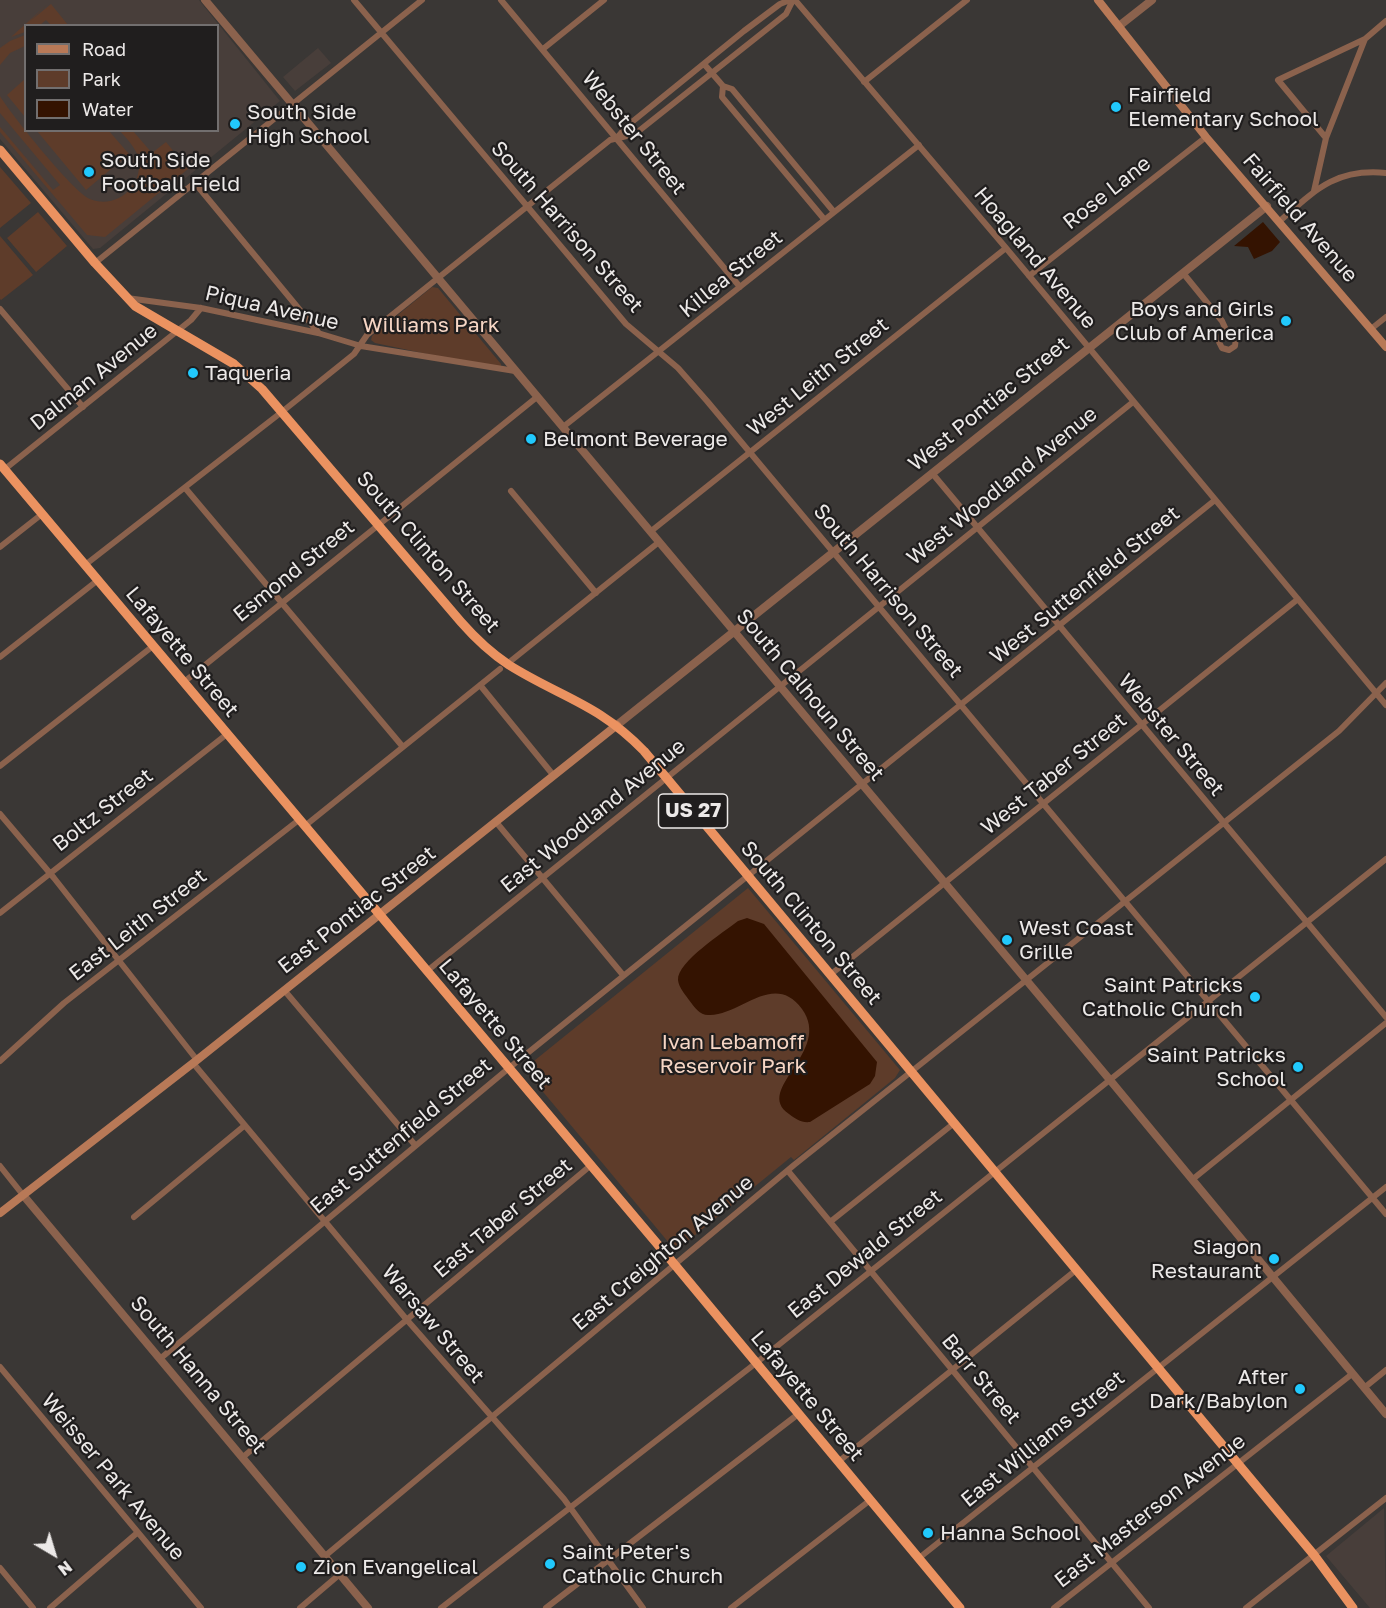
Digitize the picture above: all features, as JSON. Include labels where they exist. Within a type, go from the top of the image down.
[{"type":"highway","name":"South Clinton Street","points":[[0,150],[127,298],[146,315],[234,364],[262,388],[467,629],[504,666],[590,706],[617,724],[666,778],[914,1072],[953,1124],[1314,1555]]},
{"type":"highway","name":"Lafayette Street","points":[[2,467],[675,1265],[797,1415],[960,1608]]},
{"type":"highway","name":"US 27","points":[[1314,1555],[1353,1608]]},
{"type":"main road","name":"Fairfield Avenue","points":[[1098,0],[1206,136],[1386,347]]},
{"type":"main road","name":"East Pontiac Street","points":[[0,1213],[195,1062],[617,724]]},
{"type":"street","name":"South Calhoun Street","points":[[205,0],[1110,1080],[1386,1414]]},
{"type":"street","name":"South Harrison Street","points":[[354,0],[626,324],[661,351],[678,368],[835,551],[1386,1214]]},
{"type":"street","points":[[95,263],[422,0]]},
{"type":"street","name":"Webster Street","points":[[501,0],[740,287]]},
{"type":"street","points":[[543,49],[604,0]]},
{"type":"street","points":[[85,565],[186,489],[283,411],[361,346],[367,335],[526,206],[616,138],[627,126],[780,4],[793,0]]},
{"type":"street","points":[[616,138],[635,134],[712,74],[786,14],[793,0]]},
{"type":"street","name":"Hoagland Avenue","points":[[793,0],[1006,248],[1386,705]]},
{"type":"street","points":[[864,82],[967,0]]},
{"type":"street","points":[[1119,26],[1152,0]]},
{"type":"street","points":[[1326,138],[1278,80],[1365,39],[1386,21]]},
{"type":"street","points":[[1314,191],[1326,138],[1365,39]]},
{"type":"street","points":[[704,64],[723,86],[732,89],[834,212]]},
{"type":"street","points":[[723,86],[722,97],[824,219]]},
{"type":"street","points":[[759,142],[769,134]]},
{"type":"street","name":"Rose Lane","points":[[1029,276],[1206,136]]},
{"type":"street","name":"Killea Street","points":[[563,427],[919,145]]},
{"type":"street","points":[[772,157],[781,149]]},
{"type":"street","points":[[1280,221],[1314,191],[1333,178],[1366,171],[1386,173]]},
{"type":"street","points":[[195,183],[318,333]]},
{"type":"street","name":"West Pontiac Street","points":[[734,631],[1267,206]]},
{"type":"street","name":"West Leith Street","points":[[650,532],[1006,248]]},
{"type":"street","points":[[1183,273],[1222,321],[1227,332]]},
{"type":"street","name":"Piqua Avenue","points":[[127,298],[201,308],[318,333],[361,346],[515,372]]},
{"type":"street","name":"Dalman Avenue","points":[[2,467],[83,407],[177,331],[201,308]]},
{"type":"street","points":[[0,309],[83,407]]},
{"type":"street","points":[[1371,329],[1386,317]]},
{"type":"street","name":"Esmond Street","points":[[184,682],[537,398]]},
{"type":"street","name":"West Woodland Avenue","points":[[780,687],[1133,402]]},
{"type":"street","name":"Webster Street","points":[[932,473],[1386,1017]]},
{"type":"street","points":[[186,489],[403,747]]},
{"type":"street","points":[[511,491],[596,593]]},
{"type":"street","name":"West Suttenfield Street","points":[[862,785],[1215,500]]},
{"type":"street","points":[[0,547],[42,514]]},
{"type":"street","name":"East Leith Street","points":[[0,1061],[59,1008],[403,747],[659,542]]},
{"type":"street","points":[[0,657],[98,580]]},
{"type":"street","name":"West Taber Street","points":[[944,884],[1298,599]]},
{"type":"street","name":"East Pontiac Street","points":[[617,724],[734,631]]},
{"type":"street","points":[[0,766],[153,646]]},
{"type":"street","name":"East Creighton Avenue","points":[[325,1556],[788,1171],[1339,731],[1386,683]]},
{"type":"street","points":[[480,685],[554,776]]},
{"type":"street","name":"East Woodland Avenue","points":[[427,971],[780,687]]},
{"type":"street","name":"Boltz Street","points":[[0,912],[227,734]]},
{"type":"street","name":"East Suttenfield Street","points":[[161,1358],[509,1068],[862,785]]},
{"type":"street","name":"Warsaw Street","points":[[0,814],[119,961],[244,1126],[407,1320],[490,1417],[501,1425],[570,1507],[643,1608]]},
{"type":"street","points":[[496,822],[623,975]]},
{"type":"street","name":"East Dewald Street","points":[[441,1608],[756,1363],[1386,858]]},
{"type":"street","points":[[830,975],[944,884]]},
{"type":"street","points":[[284,990],[415,1145]]},
{"type":"street","points":[[1192,1179],[1386,1023]]},
{"type":"street","points":[[830,1222],[953,1124]]},
{"type":"street","points":[[134,1216],[244,1126]]},
{"type":"street","name":"South Hanna Street","points":[[0,1166],[368,1608]]},
{"type":"street","name":"East Taber Street","points":[[243,1457],[590,1166]]},
{"type":"street","name":"Barr Street","points":[[788,1171],[1149,1608]]},
{"type":"street","name":"East Williams Street","points":[[919,1558],[1386,1187]]},
{"type":"street","points":[[838,1462],[1076,1270]]},
{"type":"street","name":"Weisser Park Avenue","points":[[0,1367],[201,1608]]},
{"type":"street","points":[[1364,1388],[1386,1370]]},
{"type":"street","name":"East Masterson Avenue","points":[[1054,1608],[1352,1374]]},
{"type":"street","points":[[546,1608],[797,1415]]},
{"type":"street","points":[[1246,1608],[1386,1498]]},
{"type":"street","points":[[731,1608],[869,1501]]},
{"type":"street","points":[[50,1608],[137,1533]]},
{"type":"street","points":[[0,1568],[33,1608]]},
{"type":"street","points":[[300,1608],[340,1574]]},
{"type":"shaded area","name":"South Side High School","points":[[0,0],[199,0],[218,24],[24,24],[24,132],[219,132],[219,25],[280,101],[100,248],[93,249],[0,139]]},
{"type":"shaded area","points":[[318,48],[331,63],[295,91],[283,77]]},
{"type":"shaded area","points":[[1384,1508],[1386,1608],[1370,1608],[1326,1556]]},
{"type":"green space","points":[[48,4],[29,22],[51,4],[67,24],[50,24],[46,20],[41,24],[26,24]]},
{"type":"green space","points":[[24,25],[24,32],[11,37]]},
{"type":"green space","points":[[24,35],[24,46],[10,53],[0,65],[0,48]]},
{"type":"green space","points":[[24,80],[24,116],[7,95]]},
{"type":"green space","points":[[0,96],[24,129],[24,132],[26,132],[70,183],[82,194],[100,202],[119,198],[127,193],[137,177],[139,167],[137,153],[121,132],[134,132],[152,153],[166,142],[188,169],[105,237],[87,235],[0,132],[0,127],[53,190],[60,185],[0,113]]},
{"type":"green space","name":"South Side Football Field","points":[[38,132],[110,132],[129,154],[86,190]]},
{"type":"green space","points":[[0,167],[31,203],[0,228]]},
{"type":"green space","points":[[38,212],[67,246],[36,272],[7,238]]},
{"type":"green space","points":[[0,236],[33,275],[1,300],[0,299]]},
{"type":"green space","name":"Williams Park","points":[[432,287],[438,288],[501,364],[501,367],[498,369],[375,343],[371,340],[372,336]]},
{"type":"green space","name":"Ivan Lebamoff Reservoir Park","points":[[748,888],[900,1070],[895,1078],[794,1160],[791,1157],[678,1249],[674,1249],[524,1069]]},
{"type":"water","points":[[1263,222],[1280,242],[1272,251],[1254,259],[1248,247],[1234,246]]},
{"type":"water","points":[[747,918],[764,924],[877,1062],[875,1076],[870,1084],[810,1122],[796,1119],[780,1104],[780,1093],[785,1081],[802,1055],[808,1040],[809,1025],[802,1009],[791,998],[780,994],[769,994],[722,1013],[706,1015],[696,1009],[682,991],[678,980],[685,965],[693,956],[738,921]]},
{"type":"place","name":"Fairfield Elementary School","points":[[1116,107]]},
{"type":"place","name":"South Side High School","points":[[235,124]]},
{"type":"place","name":"South Side Football Field","points":[[89,172]]},
{"type":"place","name":"Boys and Girls Club of America","points":[[1286,321]]},
{"type":"place","name":"Taqueria","points":[[193,373]]},
{"type":"place","name":"Belmont Beverage","points":[[531,439]]},
{"type":"place","name":"West Coast Grille","points":[[1007,940]]},
{"type":"place","name":"Saint Patricks Catholic Church","points":[[1255,997]]},
{"type":"place","name":"Saint Patricks School","points":[[1298,1067]]},
{"type":"place","name":"Siagon Restaurant","points":[[1274,1259]]},
{"type":"place","name":"After Dark/Babylon","points":[[1300,1389]]},
{"type":"place","name":"Hanna School","points":[[928,1533]]},
{"type":"place","name":"Saint Peter's Catholic Church","points":[[550,1564]]},
{"type":"place","name":"Zion Evangelical","points":[[301,1567]]}]
